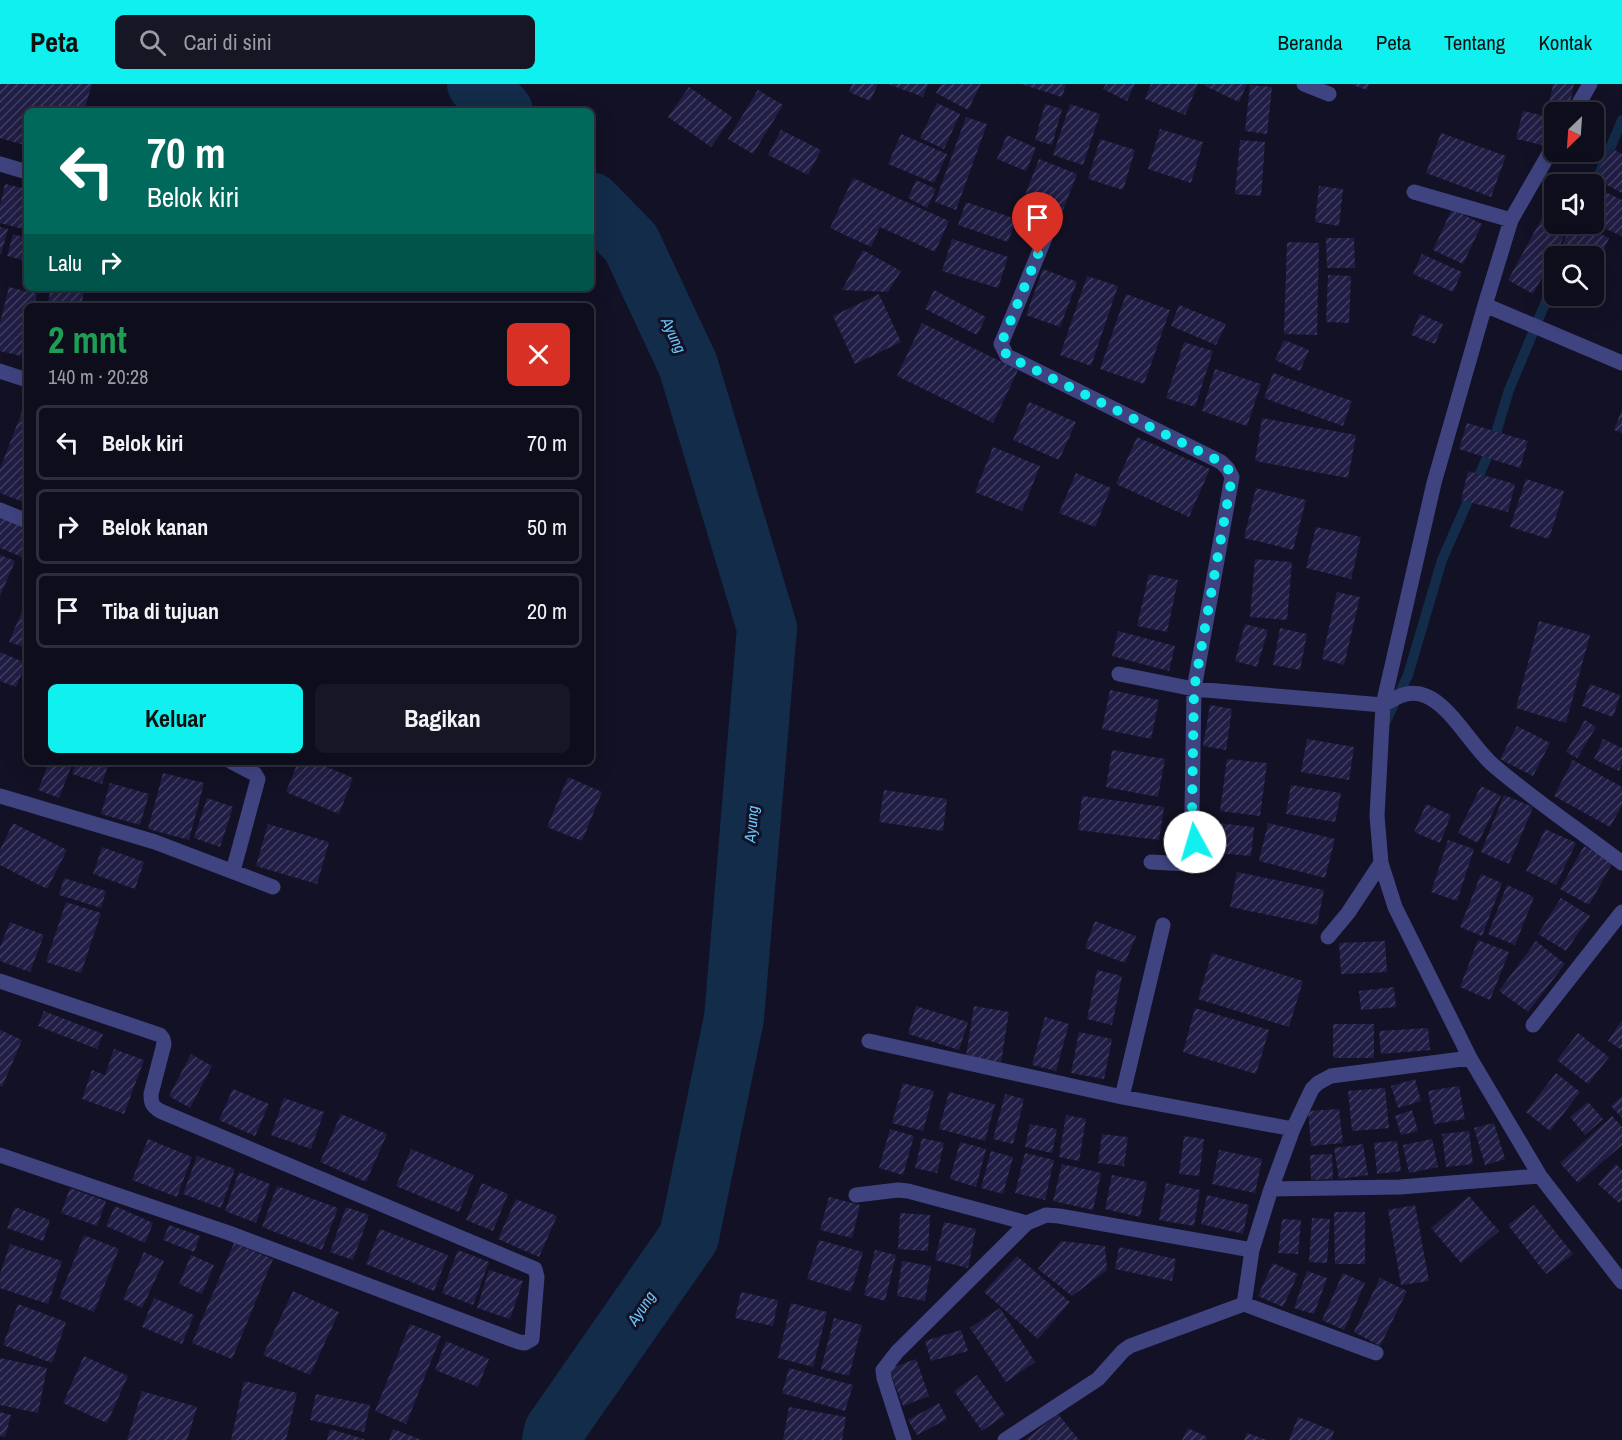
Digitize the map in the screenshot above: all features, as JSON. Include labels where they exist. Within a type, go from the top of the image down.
[{"type":"street","points":[[1304,84],[1329,94]]},
{"type":"street","points":[[1580,102],[1590,84]]},
{"type":"street","points":[[1544,162],[1511,220],[1434,483],[1383,705],[1377,816],[1381,863],[1395,907],[1470,1058],[1540,1176],[1622,1282]]},
{"type":"street","points":[[0,164],[24,171]]},
{"type":"street","points":[[1414,192],[1511,220]]},
{"type":"street","points":[[1047,233],[1001,344],[1007,356],[1221,462],[1232,477],[1194,689],[1192,813],[1196,829],[1194,855],[1187,864],[1151,862]]},
{"type":"street","points":[[1485,305],[1563,340],[1622,363]]},
{"type":"street","points":[[0,371],[24,379]]},
{"type":"street","points":[[0,510],[24,520]]},
{"type":"street","points":[[1119,674],[1194,689],[1383,705],[1398,696],[1412,692],[1427,696],[1440,705],[1491,763],[1622,863]]},
{"type":"street","points":[[233,872],[258,779],[255,774],[238,765]]},
{"type":"street","points":[[0,796],[155,842],[273,887]]},
{"type":"street","points":[[1328,937],[1348,913],[1381,863]]},
{"type":"street","points":[[1533,1025],[1622,912]]},
{"type":"street","points":[[1122,1097],[1163,926]]},
{"type":"street","points":[[0,981],[160,1035],[164,1044],[151,1102],[153,1107],[160,1111],[535,1269],[537,1277],[532,1339],[525,1343],[519,1342],[229,1233],[0,1155]]},
{"type":"street","points":[[869,1041],[1122,1097],[1293,1129]]},
{"type":"street","points":[[1244,1304],[1252,1250],[1271,1189],[1293,1129],[1312,1089],[1325,1078],[1470,1058]]},
{"type":"street","points":[[1271,1189],[1400,1187],[1540,1176]]},
{"type":"street","points":[[856,1195],[908,1191],[1027,1222]]},
{"type":"street","points":[[904,1440],[883,1370],[897,1352],[1027,1222],[1046,1215],[1059,1216],[1252,1250]]},
{"type":"street","points":[[1005,1440],[1098,1380],[1130,1346],[1244,1304],[1376,1353]]},
{"type":"building","points":[[0,84],[92,84],[85,108],[24,108],[24,145],[0,138]]},
{"type":"building","points":[[852,84],[878,84],[870,101],[849,92]]},
{"type":"building","points":[[888,84],[928,84],[923,97]]},
{"type":"building","points":[[941,84],[981,84],[968,110],[936,93]]},
{"type":"building","points":[[1021,84],[1066,84],[1062,97]]},
{"type":"building","points":[[1106,84],[1135,84],[1127,101],[1103,89]]},
{"type":"building","points":[[1151,84],[1198,84],[1185,115],[1145,99]]},
{"type":"building","points":[[1206,84],[1247,84],[1239,102],[1205,86]]},
{"type":"building","points":[[1350,84],[1369,84],[1367,90]]},
{"type":"building","points":[[1553,84],[1574,84],[1570,102],[1549,102]]},
{"type":"building","points":[[1250,85],[1272,87],[1267,134],[1245,131]]},
{"type":"building","points":[[689,87],[732,117],[711,147],[668,117]]},
{"type":"building","points":[[758,90],[783,105],[753,154],[728,139]]},
{"type":"building","points":[[937,103],[960,114],[944,149],[920,138]]},
{"type":"building","points":[[1045,104],[1062,109],[1052,145],[1035,140]]},
{"type":"building","points":[[1070,104],[1100,114],[1083,165],[1053,155]]},
{"type":"building","points":[[1523,111],[1544,116],[1544,145],[1516,139]]},
{"type":"building","points":[[966,117],[987,124],[956,210],[935,202]]},
{"type":"building","points":[[1160,129],[1203,142],[1191,183],[1148,169]]},
{"type":"building","points":[[781,130],[821,150],[808,175],[768,155]]},
{"type":"building","points":[[1441,133],[1506,156],[1491,197],[1426,173]]},
{"type":"building","points":[[901,134],[947,154],[934,183],[888,164]]},
{"type":"building","points":[[1007,135],[1036,148],[1026,171],[997,159]]},
{"type":"building","points":[[1100,139],[1135,150],[1123,190],[1088,179]]},
{"type":"building","points":[[1240,140],[1265,142],[1261,196],[1235,194]]},
{"type":"building","points":[[1611,148],[1622,154],[1622,193],[1604,183],[1604,174],[1596,174]]},
{"type":"building","points":[[1039,159],[1077,174],[1061,215],[1023,200]]},
{"type":"building","points":[[853,178],[949,221],[935,252],[880,227],[871,247],[830,228]]},
{"type":"building","points":[[916,180],[936,189],[927,208],[908,198]]},
{"type":"building","points":[[5,184],[24,188],[24,229],[0,223],[0,206]]},
{"type":"building","points":[[1319,186],[1343,189],[1339,226],[1315,222]]},
{"type":"building","points":[[1604,191],[1622,200],[1622,236],[1604,228]]},
{"type":"building","points":[[966,202],[1016,219],[1008,242],[958,225]]},
{"type":"building","points":[[1452,209],[1482,224],[1463,264],[1433,250]]},
{"type":"building","points":[[1544,214],[1544,234],[1566,234],[1559,246],[1544,246],[1544,274],[1533,294],[1508,280]]},
{"type":"building","points":[[0,227],[8,229],[1,254],[0,253]]},
{"type":"building","points":[[13,234],[24,237],[24,260],[7,256]]},
{"type":"building","points":[[1567,234],[1600,234],[1609,238],[1604,249],[1604,246],[1562,246]]},
{"type":"building","points":[[1326,238],[1354,238],[1355,268],[1327,268]]},
{"type":"building","points":[[952,239],[1008,257],[998,288],[942,271]]},
{"type":"building","points":[[1287,242],[1319,243],[1317,335],[1284,334]]},
{"type":"building","points":[[863,250],[901,271],[888,292],[842,290]]},
{"type":"building","points":[[1422,254],[1462,272],[1453,292],[1413,274]]},
{"type":"building","points":[[1043,269],[1077,282],[1060,327],[1026,315]]},
{"type":"building","points":[[1328,275],[1351,276],[1349,323],[1326,322]]},
{"type":"building","points":[[1087,276],[1118,286],[1091,366],[1060,355]]},
{"type":"building","points":[[9,287],[37,294],[35,303],[24,303],[24,345],[21,356],[0,351],[0,323]]},
{"type":"building","points":[[934,290],[986,317],[977,335],[925,309]]},
{"type":"building","points":[[50,291],[84,292],[82,303],[48,303]]},
{"type":"building","points":[[879,294],[901,342],[855,364],[833,316]]},
{"type":"building","points":[[1126,294],[1170,310],[1144,384],[1100,369]]},
{"type":"building","points":[[1179,305],[1226,324],[1216,345],[1171,326]]},
{"type":"building","points":[[1420,314],[1443,324],[1435,344],[1411,335]]},
{"type":"building","points":[[922,323],[1018,370],[993,423],[897,376]]},
{"type":"building","points":[[1284,340],[1309,350],[1300,371],[1275,360]]},
{"type":"building","points":[[1184,342],[1213,351],[1195,407],[1166,398]]},
{"type":"building","points":[[1215,369],[1261,384],[1247,426],[1202,411]]},
{"type":"building","points":[[1273,373],[1352,401],[1343,426],[1264,398]]},
{"type":"building","points":[[1029,402],[1076,422],[1059,460],[1013,440]]},
{"type":"building","points":[[24,409],[23,502],[0,493],[0,469]]},
{"type":"building","points":[[1622,409],[1622,433],[1614,430]]},
{"type":"building","points":[[1262,418],[1356,435],[1348,478],[1255,461]]},
{"type":"building","points":[[1467,423],[1528,441],[1520,468],[1459,449]]},
{"type":"building","points":[[1137,437],[1210,469],[1189,517],[1116,484]]},
{"type":"building","points":[[993,447],[1040,466],[1022,511],[975,492]]},
{"type":"building","points":[[1468,471],[1515,484],[1508,512],[1461,500]]},
{"type":"building","points":[[1076,473],[1111,488],[1095,527],[1059,513]]},
{"type":"building","points":[[1526,479],[1564,491],[1549,539],[1510,527]]},
{"type":"building","points":[[1256,488],[1306,500],[1293,550],[1244,538]]},
{"type":"building","points":[[0,517],[24,527],[24,558],[0,548]]},
{"type":"building","points":[[1316,527],[1361,537],[1351,579],[1306,568]]},
{"type":"building","points":[[0,555],[15,561],[0,596]]},
{"type":"building","points":[[1255,559],[1292,562],[1287,620],[1250,617]]},
{"type":"building","points":[[1149,574],[1178,580],[1167,632],[1137,626]]},
{"type":"building","points":[[1337,592],[1360,597],[1344,665],[1322,659]]},
{"type":"building","points":[[24,606],[24,647],[9,642]]},
{"type":"building","points":[[1539,621],[1590,635],[1566,723],[1516,708]]},
{"type":"building","points":[[1245,624],[1268,630],[1257,667],[1235,661]]},
{"type":"building","points":[[1280,628],[1307,634],[1300,670],[1273,665]]},
{"type":"building","points":[[1118,631],[1175,646],[1169,671],[1112,656]]},
{"type":"building","points":[[0,652],[24,662],[16,687],[0,681]]},
{"type":"building","points":[[1590,684],[1620,695],[1613,717],[1582,706]]},
{"type":"building","points":[[1110,690],[1159,700],[1151,739],[1102,729]]},
{"type":"building","points":[[1210,705],[1232,709],[1226,750],[1203,746]]},
{"type":"building","points":[[1585,720],[1596,727],[1577,758],[1566,752]]},
{"type":"building","points":[[1517,726],[1550,743],[1533,776],[1500,759]]},
{"type":"building","points":[[1307,739],[1354,747],[1349,780],[1301,772]]},
{"type":"building","points":[[1603,739],[1622,748],[1622,764],[1619,771],[1594,759]]},
{"type":"building","points":[[1112,750],[1165,759],[1158,797],[1106,787]]},
{"type":"building","points":[[1227,759],[1267,763],[1260,816],[1220,811]]},
{"type":"building","points":[[1573,760],[1622,787],[1622,805],[1610,827],[1554,796]]},
{"type":"building","points":[[48,765],[72,765],[59,798],[38,790]]},
{"type":"building","points":[[75,765],[108,765],[102,784],[72,774]]},
{"type":"building","points":[[297,765],[322,765],[353,778],[339,814],[286,792]]},
{"type":"building","points":[[163,773],[204,783],[189,840],[148,829]]},
{"type":"building","points":[[568,777],[602,792],[582,841],[547,827]]},
{"type":"building","points":[[110,783],[149,794],[140,825],[101,814]]},
{"type":"building","points":[[1291,785],[1341,793],[1335,822],[1286,814]]},
{"type":"building","points":[[1481,786],[1501,796],[1478,843],[1458,833]]},
{"type":"building","points":[[884,790],[947,799],[943,831],[879,822]]},
{"type":"building","points":[[1504,795],[1533,807],[1509,864],[1481,852]]},
{"type":"building","points":[[1082,796],[1164,807],[1159,840],[1078,830]]},
{"type":"building","points":[[207,798],[233,807],[220,847],[194,838]]},
{"type":"building","points":[[1426,804],[1451,815],[1440,843],[1414,832]]},
{"type":"building","points":[[1207,822],[1254,827],[1251,856],[1204,852]]},
{"type":"building","points":[[13,823],[67,850],[47,889],[0,865],[0,850]]},
{"type":"building","points":[[1268,823],[1335,839],[1325,878],[1259,861]]},
{"type":"building","points":[[268,824],[329,842],[317,884],[256,866]]},
{"type":"building","points":[[1545,829],[1576,843],[1556,885],[1526,871]]},
{"type":"building","points":[[1448,840],[1474,849],[1457,901],[1431,892]]},
{"type":"building","points":[[1584,846],[1613,862],[1589,905],[1560,889]]},
{"type":"building","points":[[102,847],[144,862],[135,889],[93,874]]},
{"type":"building","points":[[1237,872],[1324,890],[1317,925],[1230,907]]},
{"type":"building","points":[[1481,874],[1502,883],[1482,936],[1460,927]]},
{"type":"building","points":[[64,878],[106,891],[101,908],[59,895]]},
{"type":"building","points":[[1507,885],[1534,897],[1515,945],[1488,934]]},
{"type":"building","points":[[1561,898],[1590,916],[1566,951],[1538,934]]},
{"type":"building","points":[[66,902],[101,913],[81,973],[46,962]]},
{"type":"building","points":[[1095,921],[1136,936],[1125,963],[1085,948]]},
{"type":"building","points":[[10,922],[44,935],[30,972],[0,961],[0,947]]},
{"type":"building","points":[[1478,940],[1509,952],[1490,1000],[1460,987]]},
{"type":"building","points":[[1385,941],[1387,972],[1341,974],[1339,943]]},
{"type":"building","points":[[1536,941],[1565,964],[1528,1012],[1499,991]]},
{"type":"building","points":[[1212,953],[1303,981],[1289,1027],[1198,999]]},
{"type":"building","points":[[1097,970],[1122,976],[1112,1025],[1087,1019]]},
{"type":"building","points":[[1394,987],[1396,1007],[1361,1010],[1359,991]]},
{"type":"building","points":[[916,1006],[968,1022],[959,1050],[908,1034]]},
{"type":"building","points":[[974,1006],[1009,1012],[1001,1062],[966,1056]]},
{"type":"building","points":[[1195,1008],[1269,1030],[1256,1074],[1183,1052]]},
{"type":"building","points":[[44,1011],[103,1034],[97,1049],[38,1026]]},
{"type":"building","points":[[1045,1017],[1069,1024],[1056,1071],[1032,1065]]},
{"type":"building","points":[[1622,1020],[1622,1050],[1608,1041]]},
{"type":"building","points":[[1333,1024],[1374,1024],[1374,1058],[1333,1058]]},
{"type":"building","points":[[1428,1028],[1430,1050],[1381,1054],[1379,1031]]},
{"type":"building","points":[[0,1030],[22,1040],[2,1087],[0,1086]]},
{"type":"building","points":[[1079,1032],[1112,1039],[1104,1079],[1071,1073]]},
{"type":"building","points":[[1578,1033],[1609,1057],[1588,1084],[1557,1060]]},
{"type":"building","points":[[114,1049],[144,1060],[124,1114],[82,1099],[92,1070],[105,1075]]},
{"type":"building","points":[[191,1054],[212,1066],[190,1108],[169,1096]]},
{"type":"building","points":[[1556,1073],[1580,1092],[1550,1131],[1526,1112]]},
{"type":"building","points":[[1415,1079],[1421,1101],[1398,1108],[1391,1086]]},
{"type":"building","points":[[903,1083],[934,1091],[923,1131],[892,1123]]},
{"type":"building","points":[[1459,1086],[1465,1119],[1434,1124],[1428,1091]]},
{"type":"building","points":[[1385,1088],[1389,1128],[1352,1131],[1348,1091]]},
{"type":"building","points":[[233,1089],[269,1104],[255,1136],[219,1120]]},
{"type":"building","points":[[949,1092],[995,1104],[985,1141],[939,1129]]},
{"type":"building","points":[[1005,1094],[1024,1099],[1013,1144],[993,1139]]},
{"type":"building","points":[[1622,1096],[1622,1118],[1611,1106]]},
{"type":"building","points":[[284,1098],[324,1112],[311,1149],[271,1135]]},
{"type":"building","points":[[1588,1102],[1603,1119],[1585,1135],[1570,1117]]},
{"type":"building","points":[[1339,1109],[1343,1143],[1311,1146],[1308,1111]]},
{"type":"building","points":[[1412,1110],[1418,1131],[1401,1135],[1395,1116]]},
{"type":"building","points":[[341,1114],[387,1134],[366,1182],[320,1162]]},
{"type":"building","points":[[1066,1115],[1086,1119],[1079,1161],[1059,1157]]},
{"type":"building","points":[[1612,1116],[1622,1127],[1622,1145],[1578,1183],[1560,1163]]},
{"type":"building","points":[[1494,1123],[1505,1159],[1485,1165],[1474,1128]]},
{"type":"building","points":[[1030,1124],[1057,1129],[1052,1153],[1025,1147]]},
{"type":"building","points":[[890,1129],[914,1136],[903,1175],[879,1168]]},
{"type":"building","points":[[1469,1131],[1473,1164],[1446,1167],[1442,1134]]},
{"type":"building","points":[[1102,1134],[1128,1137],[1124,1166],[1098,1163]]},
{"type":"building","points":[[1184,1136],[1204,1139],[1199,1176],[1179,1174]]},
{"type":"building","points":[[922,1138],[944,1143],[937,1173],[915,1168]]},
{"type":"building","points":[[148,1139],[192,1157],[177,1197],[132,1180]]},
{"type":"building","points":[[1432,1139],[1438,1167],[1409,1173],[1403,1145]]},
{"type":"building","points":[[1397,1141],[1401,1171],[1377,1174],[1374,1143]]},
{"type":"building","points":[[960,1142],[986,1149],[976,1187],[950,1179]]},
{"type":"building","points":[[1363,1144],[1368,1175],[1339,1179],[1334,1148]]},
{"type":"building","points":[[411,1149],[474,1175],[459,1212],[396,1186]]},
{"type":"building","points":[[1219,1150],[1262,1159],[1255,1193],[1212,1184]]},
{"type":"building","points":[[991,1151],[1013,1157],[1003,1194],[981,1188]]},
{"type":"building","points":[[1025,1153],[1054,1160],[1045,1200],[1015,1193]]},
{"type":"building","points":[[1332,1154],[1333,1179],[1311,1180],[1310,1155]]},
{"type":"building","points":[[197,1156],[235,1169],[221,1208],[183,1194]]},
{"type":"building","points":[[1062,1164],[1101,1173],[1093,1210],[1053,1201]]},
{"type":"building","points":[[1616,1164],[1622,1170],[1622,1200],[1619,1203],[1598,1184]]},
{"type":"building","points":[[239,1172],[270,1184],[256,1223],[225,1211]]},
{"type":"building","points":[[1112,1175],[1147,1182],[1140,1217],[1105,1209]]},
{"type":"building","points":[[482,1183],[508,1194],[493,1231],[466,1220]]},
{"type":"building","points":[[1166,1183],[1200,1190],[1194,1226],[1159,1220]]},
{"type":"building","points":[[277,1186],[338,1208],[322,1250],[262,1227]]},
{"type":"building","points":[[70,1188],[106,1201],[97,1226],[61,1213]]},
{"type":"building","points":[[1207,1195],[1249,1205],[1243,1234],[1201,1224]]},
{"type":"building","points":[[1469,1196],[1499,1231],[1461,1263],[1431,1228]]},
{"type":"building","points":[[829,1197],[860,1205],[852,1238],[820,1230]]},
{"type":"building","points":[[516,1199],[557,1216],[539,1257],[498,1239]]},
{"type":"building","points":[[1415,1205],[1429,1281],[1401,1285],[1388,1210]]},
{"type":"building","points":[[1534,1205],[1573,1254],[1546,1274],[1508,1225]]},
{"type":"building","points":[[115,1206],[153,1223],[145,1243],[106,1226]]},
{"type":"building","points":[[15,1207],[50,1220],[43,1241],[7,1228]]},
{"type":"building","points":[[346,1207],[369,1215],[353,1260],[330,1252]]},
{"type":"building","points":[[1334,1212],[1365,1212],[1365,1264],[1335,1264]]},
{"type":"building","points":[[900,1213],[930,1215],[928,1251],[898,1249]]},
{"type":"building","points":[[1312,1218],[1330,1219],[1327,1263],[1309,1262]]},
{"type":"building","points":[[1282,1219],[1301,1220],[1298,1254],[1278,1253]]},
{"type":"building","points":[[944,1222],[976,1229],[968,1268],[935,1260]]},
{"type":"building","points":[[169,1225],[200,1236],[194,1252],[163,1240]]},
{"type":"building","points":[[380,1229],[448,1255],[434,1291],[366,1264]]},
{"type":"building","points":[[84,1235],[119,1249],[94,1312],[59,1298]]},
{"type":"building","points":[[819,1240],[863,1252],[851,1292],[807,1279]]},
{"type":"building","points":[[1061,1241],[1105,1246],[1107,1270],[1072,1296],[1038,1269]]},
{"type":"building","points":[[234,1243],[273,1259],[232,1359],[192,1343]]},
{"type":"building","points":[[10,1244],[62,1261],[48,1304],[0,1288],[0,1274]]},
{"type":"building","points":[[1119,1247],[1176,1259],[1172,1281],[1115,1269]]},
{"type":"building","points":[[458,1250],[489,1262],[473,1305],[442,1293]]},
{"type":"building","points":[[875,1250],[896,1255],[885,1301],[864,1295]]},
{"type":"building","points":[[144,1252],[164,1261],[142,1308],[123,1299]]},
{"type":"building","points":[[191,1255],[214,1265],[202,1294],[179,1284]]},
{"type":"building","points":[[1017,1256],[1070,1302],[1038,1339],[984,1292]]},
{"type":"building","points":[[902,1261],[931,1266],[925,1301],[897,1296]]},
{"type":"building","points":[[1273,1263],[1298,1274],[1283,1307],[1258,1296]]},
{"type":"building","points":[[489,1270],[523,1281],[510,1319],[477,1308]]},
{"type":"building","points":[[1307,1271],[1327,1278],[1314,1314],[1294,1308]]},
{"type":"building","points":[[1343,1273],[1365,1283],[1344,1330],[1322,1320]]},
{"type":"building","points":[[1380,1278],[1407,1291],[1380,1346],[1354,1332]]},
{"type":"building","points":[[293,1291],[339,1312],[310,1375],[263,1355]]},
{"type":"building","points":[[741,1292],[778,1300],[773,1326],[735,1318]]},
{"type":"building","points":[[154,1298],[194,1315],[182,1344],[142,1327]]},
{"type":"building","points":[[791,1303],[827,1312],[813,1367],[778,1358]]},
{"type":"building","points":[[18,1304],[66,1322],[52,1363],[3,1345]]},
{"type":"building","points":[[1000,1308],[1035,1362],[1006,1382],[970,1328]]},
{"type":"building","points":[[834,1318],[862,1325],[849,1376],[821,1369]]},
{"type":"building","points":[[410,1324],[441,1336],[406,1424],[375,1411]]},
{"type":"building","points":[[961,1330],[968,1351],[931,1361],[925,1341]]},
{"type":"building","points":[[446,1341],[489,1359],[478,1387],[435,1370]]},
{"type":"building","points":[[84,1356],[128,1376],[107,1423],[63,1403]]},
{"type":"building","points":[[0,1358],[47,1368],[38,1413],[0,1405]]},
{"type":"building","points":[[916,1359],[929,1396],[903,1406],[889,1369]]},
{"type":"building","points":[[789,1368],[853,1385],[845,1411],[782,1393]]},
{"type":"building","points":[[977,1375],[1005,1415],[982,1431],[954,1391]]},
{"type":"building","points":[[244,1381],[297,1393],[286,1440],[231,1440]]},
{"type":"building","points":[[142,1391],[197,1407],[187,1440],[127,1440]]},
{"type":"building","points":[[316,1394],[370,1405],[364,1432],[310,1420]]},
{"type":"building","points":[[939,1403],[947,1419],[917,1435],[908,1420]]},
{"type":"building","points":[[789,1407],[846,1417],[842,1440],[783,1440]]},
{"type":"building","points":[[0,1412],[11,1415],[5,1437],[0,1436]]},
{"type":"building","points":[[1058,1414],[1079,1440],[1025,1440]]},
{"type":"building","points":[[1298,1417],[1334,1431],[1331,1440],[1289,1440]]},
{"type":"building","points":[[1188,1428],[1207,1437],[1206,1440],[1182,1440]]},
{"type":"building","points":[[330,1429],[364,1439],[364,1440],[327,1440]]},
{"type":"building","points":[[393,1429],[422,1440],[389,1440]]},
{"type":"building","points":[[1247,1433],[1267,1440],[1244,1440]]},
{"type":"waterway","name":"Ayung","points":[[477,84],[500,108]]},
{"type":"waterway","points":[[1599,174],[1622,120]]},
{"type":"waterway","name":"Ayung","points":[[552,1440],[554,1431],[689,1237],[734,1018],[767,628],[688,365],[631,243],[594,205]]},
{"type":"waterway","points":[[1384,725],[1408,675],[1442,560],[1492,446],[1509,390],[1544,306]]},
{"type":"route","points":[[1038,254],[1001,344],[1007,356],[1221,462],[1232,477],[1194,689],[1192,813],[1196,829],[1195,842]]}]
